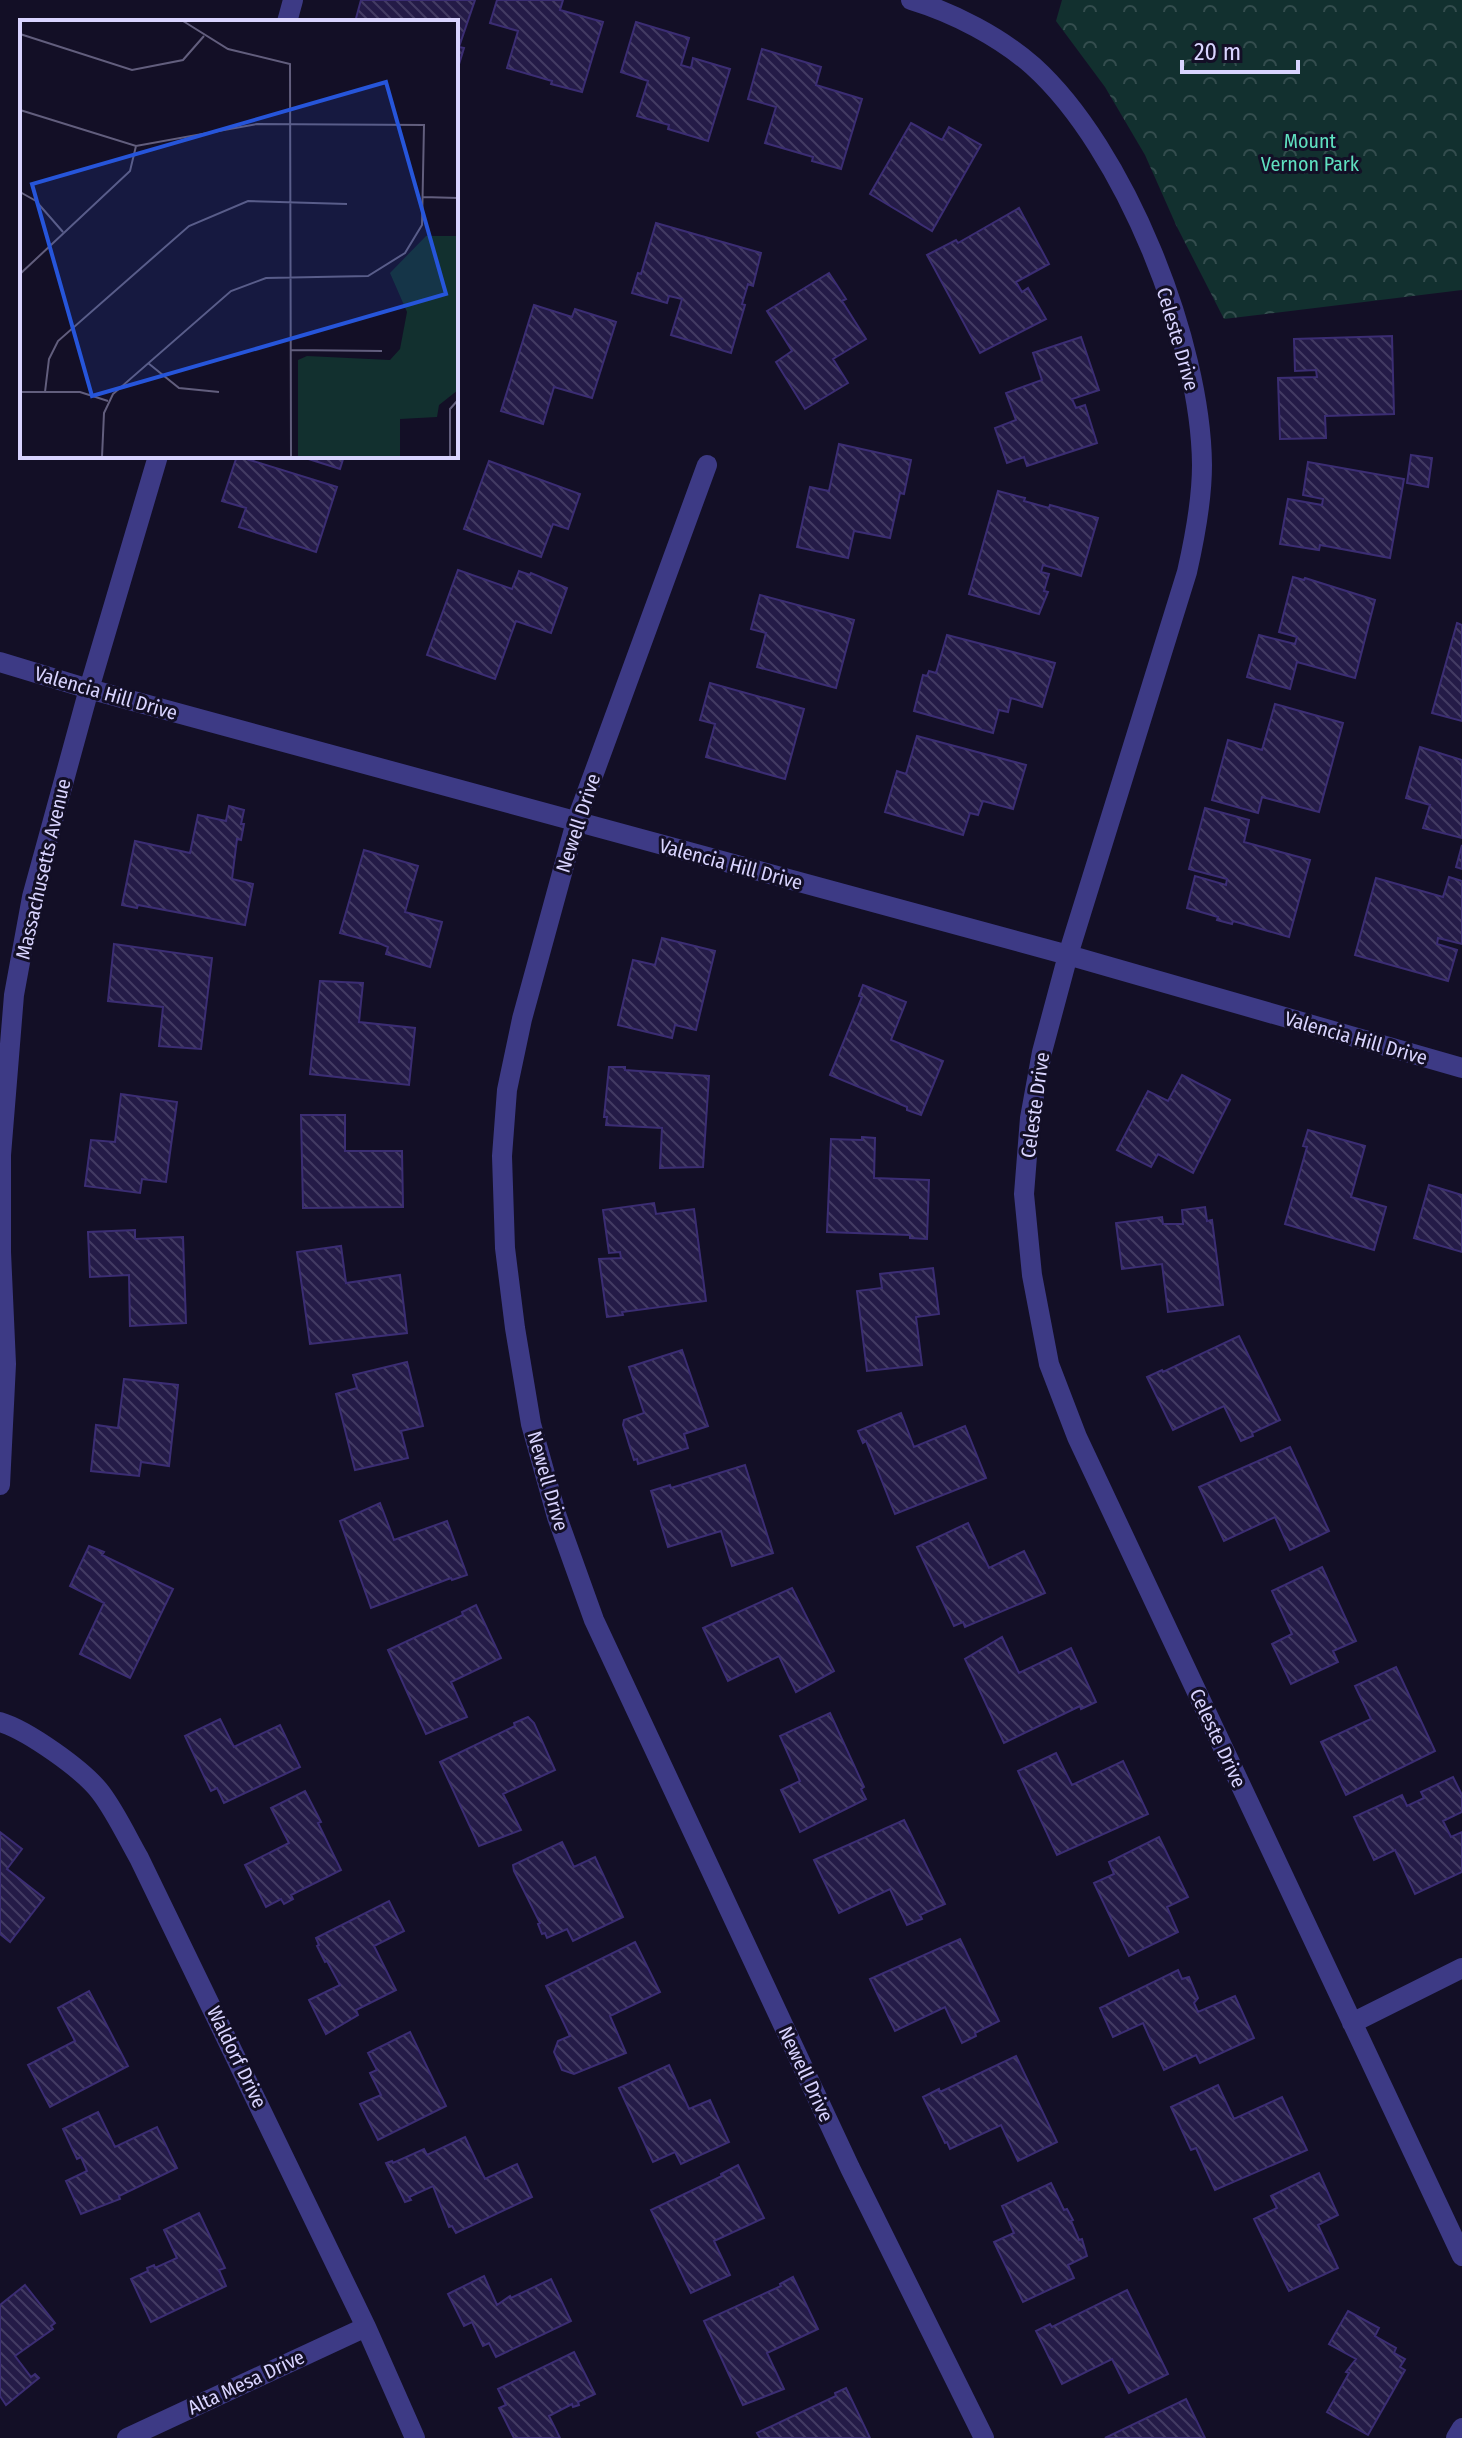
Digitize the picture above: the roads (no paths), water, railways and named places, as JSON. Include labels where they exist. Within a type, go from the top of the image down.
[{"type":"street","points":[[288,20],[293,0]]},
{"type":"street","name":"Celeste Drive","points":[[911,0],[977,28],[1033,66],[1083,121],[1124,190],[1151,250],[1177,325],[1194,388],[1202,465],[1197,529],[1187,572],[1068,955],[1042,1052],[1030,1118],[1024,1194],[1032,1275],[1049,1364],[1077,1437],[1462,2256]]},
{"type":"street","name":"Massachusetts Avenue","points":[[0,1485],[6,1364],[1,1155],[14,995],[32,897],[157,458]]},
{"type":"street","name":"Newell Drive","points":[[707,465],[576,822],[522,1019],[507,1090],[502,1156],[505,1248],[515,1328],[531,1424],[557,1517],[594,1620],[850,2168],[984,2438]]},
{"type":"street","name":"Valencia Hill Drive","points":[[0,662],[89,689],[1068,955],[1462,1068]]},
{"type":"street","name":"Waldorf Drive","points":[[0,1722],[58,1754],[100,1791],[139,1858],[366,2327],[415,2438]]},
{"type":"street","points":[[1352,2023],[1462,1968]]},
{"type":"street","name":"Alta Mesa Drive","points":[[127,2438],[366,2327]]},
{"type":"street","points":[[1456,2438],[1462,2428]]},
{"type":"park label","name":"Mount Vernon Park","points":[[1310,152]]}]
